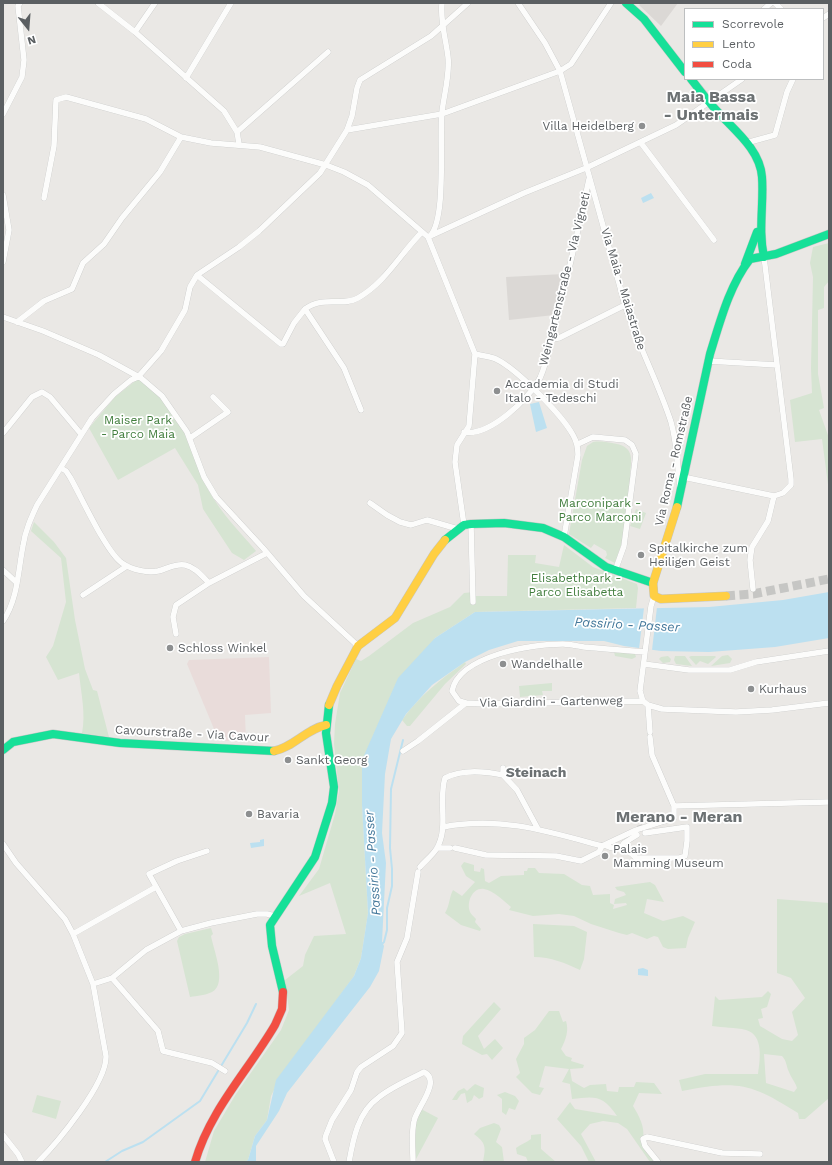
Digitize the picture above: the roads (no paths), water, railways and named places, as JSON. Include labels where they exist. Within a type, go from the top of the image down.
[{"type":"main road","points":[[626,3],[644,20],[684,71]]},
{"type":"main road","points":[[692,80],[716,110],[746,143],[756,158],[761,170],[759,224],[760,240],[764,257]]},
{"type":"main road","name":"Via Roma - Romstraße","points":[[653,583],[673,524],[707,363],[715,333],[731,293],[755,241],[759,224]]},
{"type":"main road","points":[[745,264],[750,259],[776,254],[804,242],[829,234]]},
{"type":"main road","points":[[195,1162],[204,1132],[278,1020],[283,1002],[283,987],[270,936],[270,925],[298,885],[315,857],[332,803],[334,787],[326,725],[329,706],[337,686],[358,646],[395,618],[434,554],[464,526],[525,525],[543,528],[564,537],[596,561],[615,571],[653,583],[654,596],[661,599],[726,596]]},
{"type":"main road","name":"Cavourstraße - Via Cavour","points":[[3,750],[13,742],[53,734],[120,743],[211,749],[242,749],[270,752],[284,749],[315,727],[326,725]]},
{"type":"street","points":[[3,114],[22,77],[24,60],[18,6],[20,3]]},
{"type":"street","points":[[98,3],[135,32],[224,111],[237,132],[240,144]]},
{"type":"street","points":[[135,32],[156,3]]},
{"type":"street","points":[[186,78],[230,3]]},
{"type":"street","points":[[428,237],[435,228],[439,200],[442,167],[442,114],[448,67],[442,28],[442,3]]},
{"type":"street","points":[[3,621],[11,608],[17,584],[23,544],[30,520],[81,434],[114,394],[131,380],[138,377],[161,351],[185,310],[190,287],[197,275],[240,247],[260,231],[320,173],[347,130],[352,116],[360,80],[442,28],[468,3]]},
{"type":"street","name":"Via Maia - Maiastraße","points":[[518,3],[545,43],[560,71],[625,305],[636,338],[671,423],[680,491]]},
{"type":"street","points":[[347,130],[442,114],[560,71],[572,64],[611,3]]},
{"type":"street","points":[[237,132],[328,52]]},
{"type":"street","points":[[428,237],[524,193],[586,168],[676,125],[708,100],[740,80]]},
{"type":"street","points":[[746,143],[775,135],[787,92],[793,80]]},
{"type":"street","points":[[44,198],[54,146],[56,100],[72,99],[146,119],[181,137],[211,143],[240,144],[260,147],[326,165],[344,172],[368,185],[392,204],[428,237],[475,354],[469,426],[457,445],[455,462],[474,602]]},
{"type":"street","points":[[17,322],[44,301],[72,289],[83,262],[104,244],[122,218],[160,172],[181,137]]},
{"type":"street","points":[[641,142],[714,240]]},
{"type":"street","name":"Weingartenstraße - Via Vigneti","points":[[464,432],[471,434],[489,428],[516,406],[532,388],[542,373],[565,289],[589,179]]},
{"type":"street","points":[[3,195],[9,230],[3,262]]},
{"type":"street","points":[[197,275],[281,344],[283,344],[294,323],[305,309],[311,305],[324,301],[349,301],[357,298],[394,267],[407,246],[422,232]]},
{"type":"street","points":[[683,477],[774,496],[782,493],[791,485],[778,365],[764,257]]},
{"type":"street","points":[[551,339],[559,338],[625,305]]},
{"type":"street","points":[[305,309],[344,368],[361,410]]},
{"type":"street","points":[[3,314],[10,319]]},
{"type":"street","points":[[3,317],[72,342],[138,377],[162,396],[174,410],[190,438],[204,477],[216,497],[304,596],[358,646]]},
{"type":"street","points":[[475,354],[496,359],[513,371],[565,422],[578,444],[578,455],[564,537]]},
{"type":"street","points":[[707,363],[723,362],[778,365]]},
{"type":"street","points":[[3,433],[32,397],[42,392],[50,397],[81,434]]},
{"type":"street","points":[[190,438],[228,412],[213,397]]},
{"type":"street","points":[[578,444],[593,437],[625,440],[632,445],[636,454],[624,546],[615,571]]},
{"type":"street","points":[[61,468],[66,471],[70,477],[111,552],[122,563],[148,572],[158,571],[177,565],[186,565],[198,571],[209,583]]},
{"type":"street","points":[[753,589],[750,560],[752,547],[768,522],[774,496]]},
{"type":"street","points":[[370,502],[387,516],[411,525],[427,520],[464,526]]},
{"type":"street","points":[[176,634],[173,617],[176,605],[209,583],[267,553]]},
{"type":"street","points":[[83,595],[127,566]]},
{"type":"street","points":[[3,570],[17,584]]},
{"type":"street","points":[[654,596],[650,606],[646,651],[640,692],[643,700],[648,705],[662,709],[736,712],[779,710],[829,703]]},
{"type":"street","points":[[466,703],[459,701],[452,691],[454,684],[473,664],[485,658],[509,652],[565,644],[646,651]]},
{"type":"street","points":[[644,664],[689,670],[730,670],[756,662],[829,651]]},
{"type":"street","name":"Via Giardini - Gartenweg","points":[[403,751],[466,703],[485,704],[549,701],[643,700]]},
{"type":"street","points":[[437,848],[453,848],[486,855],[556,856],[581,861],[599,852],[603,845],[636,830],[674,818],[674,806],[652,755],[647,721],[648,705]]},
{"type":"street","points":[[503,768],[505,777]]},
{"type":"street","points":[[334,1162],[326,1140],[327,1130],[351,1090],[357,1072],[361,1067],[394,1046],[402,1033],[397,962],[407,938],[419,869],[437,848],[443,827],[442,787],[445,778],[460,773],[489,772],[505,777],[517,790],[538,829]]},
{"type":"street","points":[[674,806],[829,802]]},
{"type":"street","points":[[443,827],[466,822],[505,823],[538,829],[603,845],[611,849],[621,848],[627,850],[636,858],[679,858],[684,856],[687,841],[687,827],[645,833]]},
{"type":"street","points":[[621,848],[624,843],[637,835]]},
{"type":"street","points":[[3,844],[16,863],[65,919],[73,934],[93,984],[106,1063],[99,1081],[64,1134],[38,1162]]},
{"type":"street","points":[[180,931],[149,874],[177,861],[207,851]]},
{"type":"street","points":[[73,934],[156,887]]},
{"type":"street","points":[[93,984],[112,978],[146,950],[180,931],[257,914],[275,916]]},
{"type":"street","points":[[112,978],[158,1031],[163,1051],[212,1063],[225,1071]]},
{"type":"street","points":[[349,1162],[357,1127],[370,1106],[377,1098],[424,1072],[430,1078],[430,1089],[414,1119],[413,1162]]},
{"type":"street","points":[[3,1135],[18,1154],[22,1162]]},
{"type":"street","points":[[658,1162],[645,1146],[642,1139],[647,1137],[722,1153],[760,1154]]},
{"type":"water","points":[[651,193],[654,198],[643,203],[641,198]]},
{"type":"water","points":[[539,402],[547,428],[536,432],[530,404]]},
{"type":"water","name":"Passirio - Passer","points":[[829,592],[829,638],[775,647],[709,652],[661,651],[624,646],[604,641],[518,641],[489,650],[465,662],[432,685],[406,714],[391,739],[385,774],[382,833],[386,863],[382,942],[384,946],[379,971],[370,987],[287,1093],[279,1111],[256,1146],[256,1162],[245,1162],[248,1160],[255,1136],[267,1120],[276,1080],[354,976],[361,958],[368,913],[362,805],[362,760],[398,678],[435,638],[475,612],[709,607],[783,600]]},
{"type":"water","points":[[264,839],[264,846],[251,848],[250,843],[260,842],[260,840]]},
{"type":"water","points":[[643,968],[648,970],[648,976],[638,975],[638,969]]},
{"type":"waterway","name":"Passirio - Passer","points":[[381,945],[384,942],[387,930],[387,908],[392,886],[390,848],[391,789],[403,740]]},
{"type":"waterway","points":[[105,1162],[122,1151],[143,1142],[200,1101],[247,1023],[256,1004]]},
{"type":"tunnel","points":[[726,596],[753,594],[829,579]]},
{"type":"tunnel","points":[[637,817],[640,827]]},
{"type":"place","name":"Villa Heidelberg","points":[[642,126]]},
{"type":"place","name":"Accademia di Studi Italo - Tedeschi","points":[[497,391]]},
{"type":"place","name":"Spitalkirche zum Heiligen Geist","points":[[641,555]]},
{"type":"place","name":"Schloss Winkel","points":[[170,648]]},
{"type":"place","name":"Wandelhalle","points":[[503,664]]},
{"type":"place","name":"Kurhaus","points":[[751,689]]},
{"type":"place","name":"Sankt Georg","points":[[288,760]]},
{"type":"place","name":"Bavaria","points":[[249,814]]},
{"type":"place","name":"Palais Mamming Museum","points":[[605,856]]},
{"type":"district","name":"Maia Bassa - Untermais","points":[[711,106]]},
{"type":"district","name":"Steinach","points":[[536,773]]},
{"type":"district","name":"Merano - Meran","points":[[679,817]]},
{"type":"park label","name":"Maiser Park - Parco Maia","points":[[138,427]]},
{"type":"park label","name":"Marconipark - Parco Marconi","points":[[600,510]]},
{"type":"park label","name":"Elisabethpark - Parco Elisabetta","points":[[576,585]]}]
